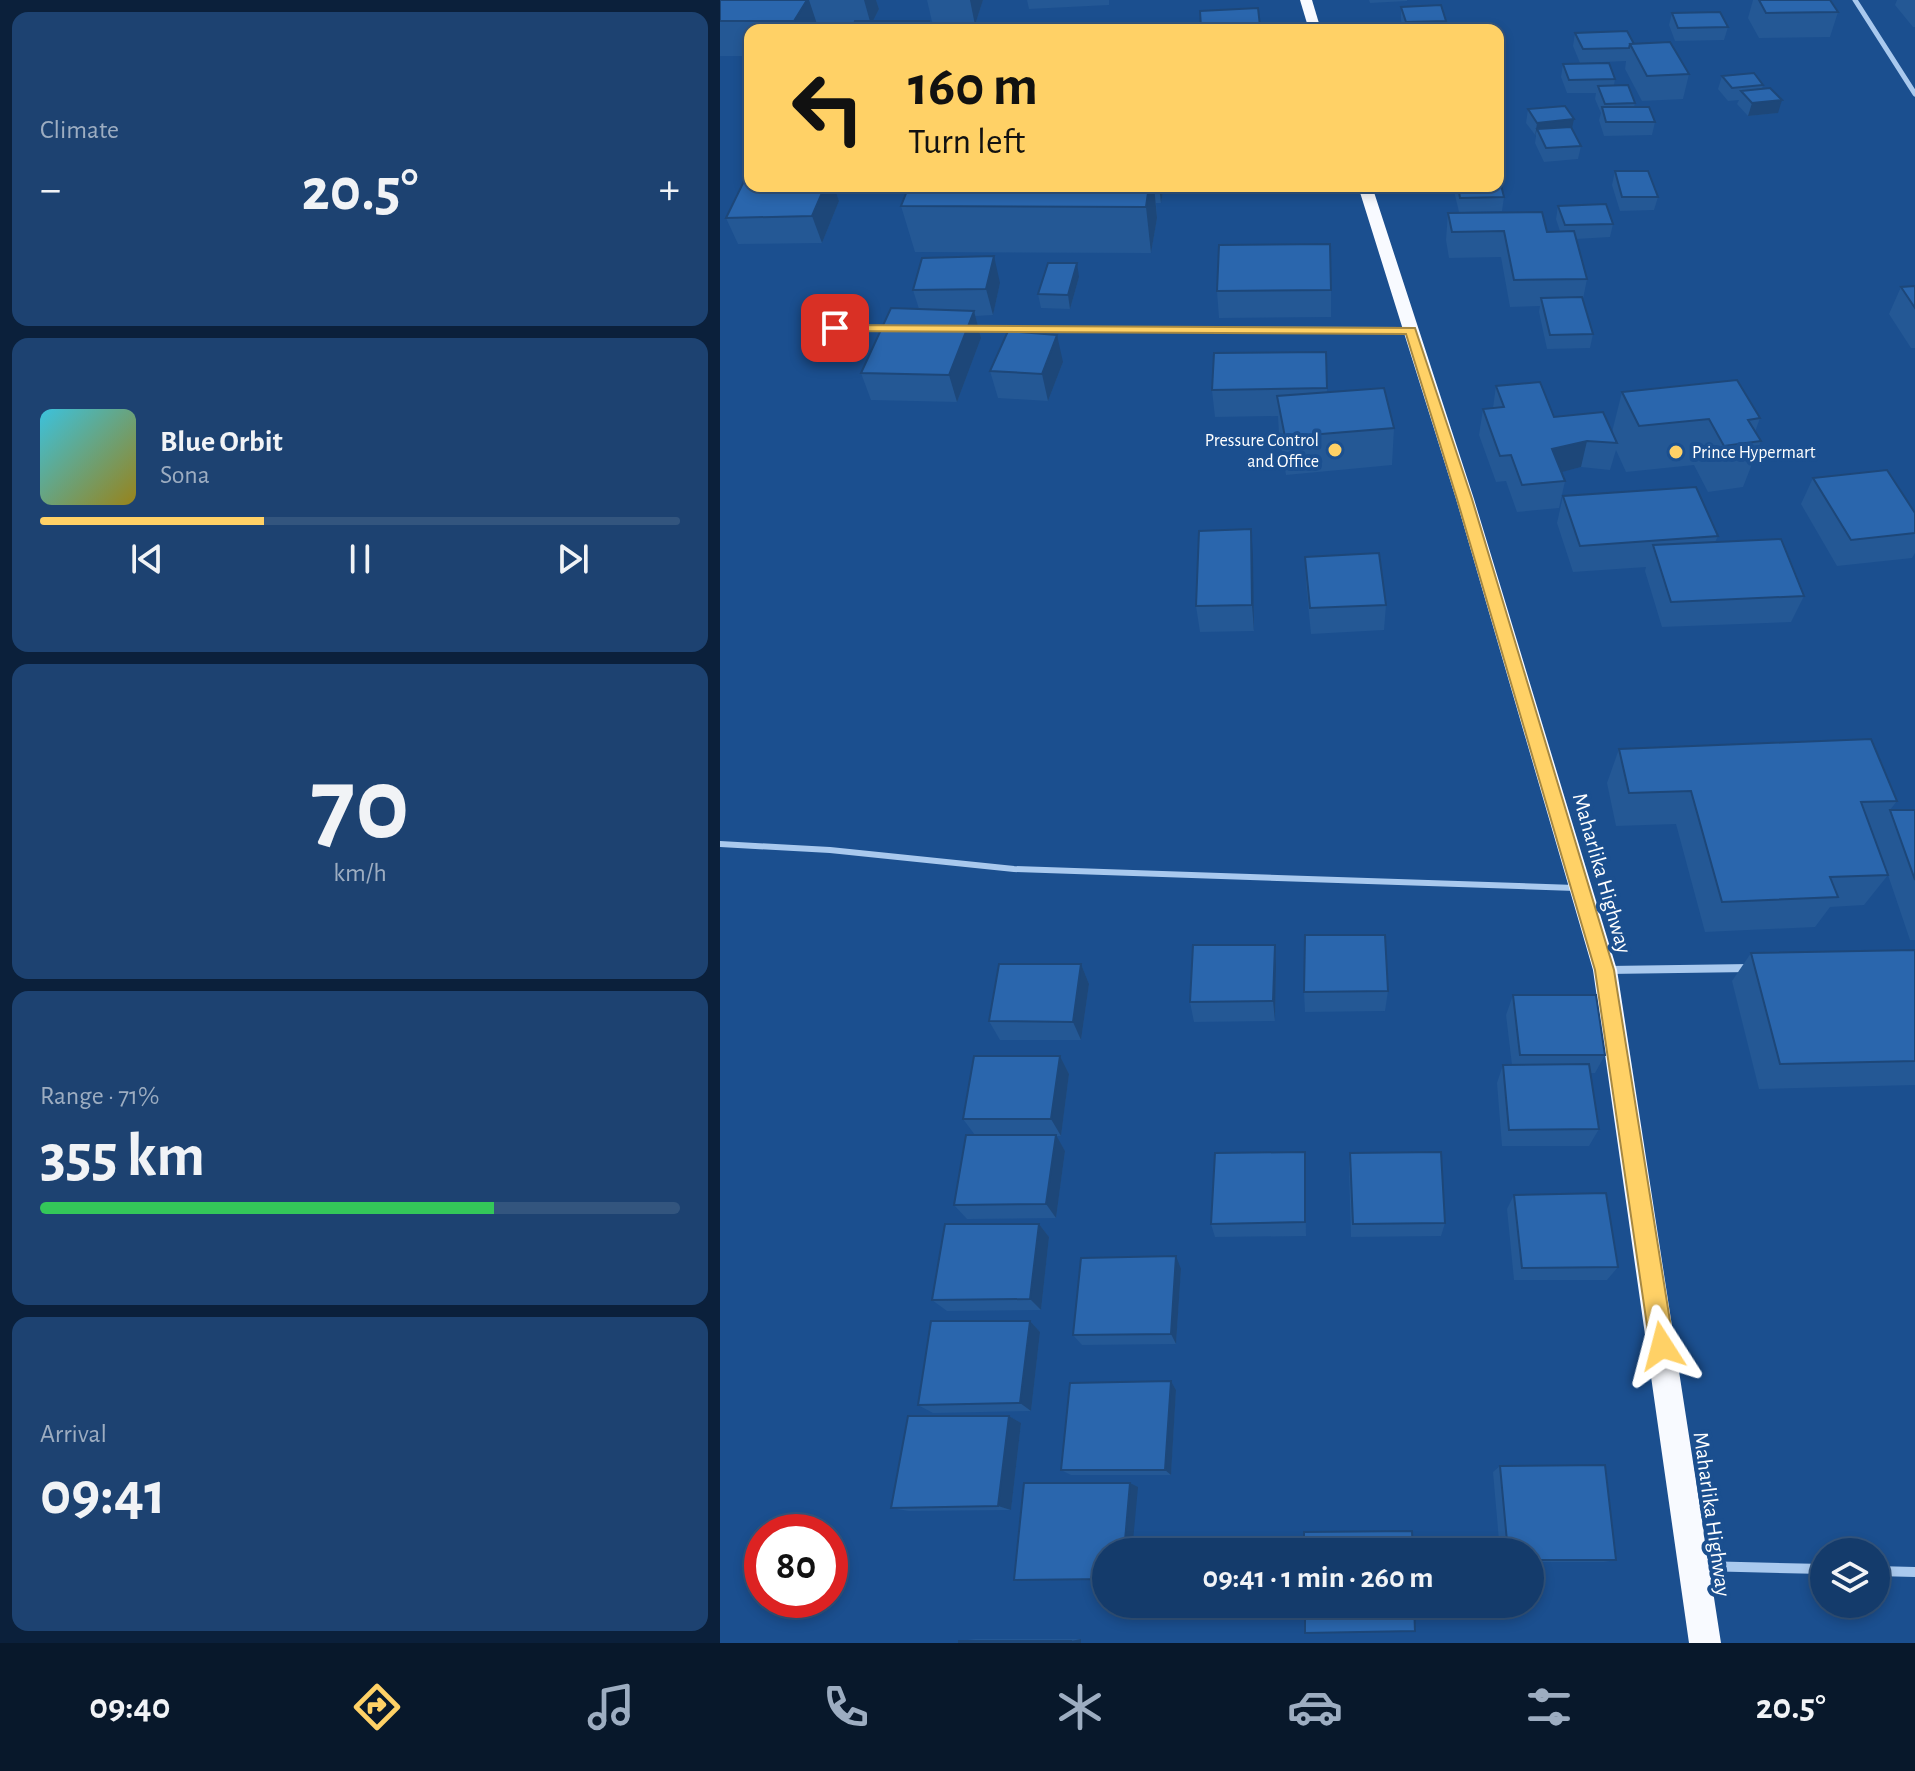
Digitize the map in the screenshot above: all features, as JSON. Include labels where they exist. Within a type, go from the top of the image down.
[{"type":"highway","points":[[1306,0],[1313,24]]},
{"type":"highway","name":"Maharlika Highway","points":[[1367,192],[1605,970],[1705,1643]]},
{"type":"street","points":[[1855,0],[1915,94]]},
{"type":"street","points":[[835,328],[899,329]]},
{"type":"street","points":[[963,329],[1411,330]]},
{"type":"street","points":[[1605,970],[1760,968]]},
{"type":"street","points":[[1695,1565],[1810,1569]]},
{"type":"street","points":[[1890,1571],[1915,1572]]},
{"type":"lane","points":[[720,844],[830,850],[1014,869],[1582,888]]},
{"type":"building","points":[[720,0],[807,0],[794,21],[720,21]]},
{"type":"building","points":[[1759,0],[1830,0],[1838,12],[1766,13]]},
{"type":"building","points":[[1441,5],[1446,21],[1406,22],[1401,7]]},
{"type":"building","points":[[1258,8],[1260,24],[1201,24],[1200,11]]},
{"type":"building","points":[[1720,12],[1728,27],[1678,28],[1672,13]]},
{"type":"building","points":[[855,21],[929,21],[929,24],[854,24]]},
{"type":"building","points":[[1627,31],[1634,44],[1630,44],[1629,48],[1583,49],[1575,33]]},
{"type":"building","points":[[1670,42],[1689,74],[1647,76],[1630,44]]},
{"type":"building","points":[[1609,63],[1615,79],[1569,80],[1563,64]]},
{"type":"building","points":[[1754,73],[1763,85],[1732,88],[1722,76]]},
{"type":"building","points":[[1628,85],[1635,103],[1605,104],[1598,86]]},
{"type":"building","points":[[1770,88],[1782,100],[1752,103],[1741,91]]},
{"type":"building","points":[[1565,106],[1574,119],[1537,123],[1528,109]]},
{"type":"building","points":[[1602,107],[1649,107],[1655,122],[1606,122]]},
{"type":"building","points":[[1571,127],[1581,146],[1546,148],[1537,129]]},
{"type":"building","points":[[1615,171],[1648,171],[1658,197],[1622,197]]},
{"type":"building","points":[[744,181],[744,192],[822,192],[812,216],[726,218]]},
{"type":"building","points":[[907,192],[1148,192],[1146,207],[901,206]]},
{"type":"building","points":[[1459,192],[1503,192],[1504,197],[1460,198]]},
{"type":"building","points":[[1606,204],[1613,224],[1565,225],[1558,206]]},
{"type":"building","points":[[1542,212],[1547,232],[1574,231],[1587,279],[1514,280],[1504,231],[1452,232],[1448,213]]},
{"type":"building","points":[[1330,244],[1331,290],[1217,291],[1219,245]]},
{"type":"building","points":[[994,256],[986,289],[913,290],[922,258]]},
{"type":"building","points":[[1048,263],[1077,263],[1068,295],[1038,294]]},
{"type":"building","points":[[1915,286],[1915,308],[1901,287]]},
{"type":"building","points":[[1582,297],[1593,334],[1550,335],[1541,298]]},
{"type":"building","points":[[891,308],[974,311],[949,375],[861,373]]},
{"type":"building","points":[[1008,331],[1057,335],[1042,374],[990,371]]},
{"type":"building","points":[[1326,352],[1327,388],[1212,390],[1214,353]]},
{"type":"building","points":[[1737,380],[1760,418],[1748,420],[1761,441],[1724,446],[1709,419],[1639,426],[1622,392]]},
{"type":"building","points":[[1540,382],[1554,417],[1603,412],[1617,443],[1587,441],[1552,449],[1565,481],[1522,485],[1511,455],[1500,456],[1483,409],[1504,407],[1496,386]]},
{"type":"building","points":[[1384,388],[1394,428],[1285,437],[1277,396]]},
{"type":"building","points":[[1887,470],[1915,513],[1915,533],[1851,540],[1813,478]]},
{"type":"building","points":[[1696,487],[1718,536],[1580,546],[1563,496]]},
{"type":"building","points":[[1251,529],[1252,605],[1196,606],[1199,531]]},
{"type":"building","points":[[1781,539],[1804,596],[1671,602],[1653,545]]},
{"type":"building","points":[[1379,553],[1386,605],[1310,608],[1305,557]]},
{"type":"building","points":[[1871,739],[1897,801],[1861,802],[1888,875],[1830,877],[1838,897],[1722,902],[1691,791],[1629,793],[1619,749]]},
{"type":"building","points":[[1890,810],[1915,810],[1915,880]]},
{"type":"building","points":[[1305,935],[1385,935],[1388,991],[1304,992]]},
{"type":"building","points":[[1193,945],[1275,945],[1273,1001],[1190,1002]]},
{"type":"building","points":[[1915,950],[1915,1061],[1780,1064],[1751,953]]},
{"type":"building","points":[[999,964],[1081,964],[1073,1022],[989,1021]]},
{"type":"building","points":[[1513,995],[1596,995],[1605,1055],[1520,1055]]},
{"type":"building","points":[[974,1056],[1060,1056],[1051,1119],[963,1119]]},
{"type":"building","points":[[1589,1064],[1599,1129],[1509,1130],[1503,1065]]},
{"type":"building","points":[[966,1135],[1056,1135],[1046,1204],[954,1205]]},
{"type":"building","points":[[1305,1152],[1305,1222],[1211,1224],[1215,1153]]},
{"type":"building","points":[[1441,1152],[1445,1223],[1353,1224],[1350,1153]]},
{"type":"building","points":[[1606,1193],[1618,1267],[1522,1268],[1514,1195]]},
{"type":"building","points":[[945,1224],[1039,1224],[1030,1299],[932,1300]]},
{"type":"building","points":[[1176,1256],[1171,1334],[1073,1335],[1081,1258]]},
{"type":"building","points":[[931,1321],[1030,1321],[1020,1403],[918,1405]]},
{"type":"building","points":[[1171,1381],[1165,1470],[1061,1470],[1070,1383]]},
{"type":"building","points":[[908,1416],[1009,1416],[998,1506],[891,1508]]},
{"type":"building","points":[[1605,1465],[1616,1560],[1544,1560],[1544,1538],[1507,1538],[1500,1466]]},
{"type":"building","points":[[1024,1483],[1130,1483],[1125,1538],[1092,1538],[1092,1579],[1014,1580]]},
{"type":"building","points":[[1412,1531],[1412,1538],[1304,1538],[1304,1532]]},
{"type":"building","points":[[1305,1618],[1415,1618],[1415,1631],[1305,1633]]},
{"type":"building","points":[[1071,1641],[1071,1643],[959,1643]]},
{"type":"place","name":"Pressure Control and Office","points":[[1335,450]]},
{"type":"place","name":"Prince Hypermart","points":[[1676,452]]},
{"type":"route","points":[[835,328],[1411,330],[1465,499],[1605,970],[1662,1346]]}]
